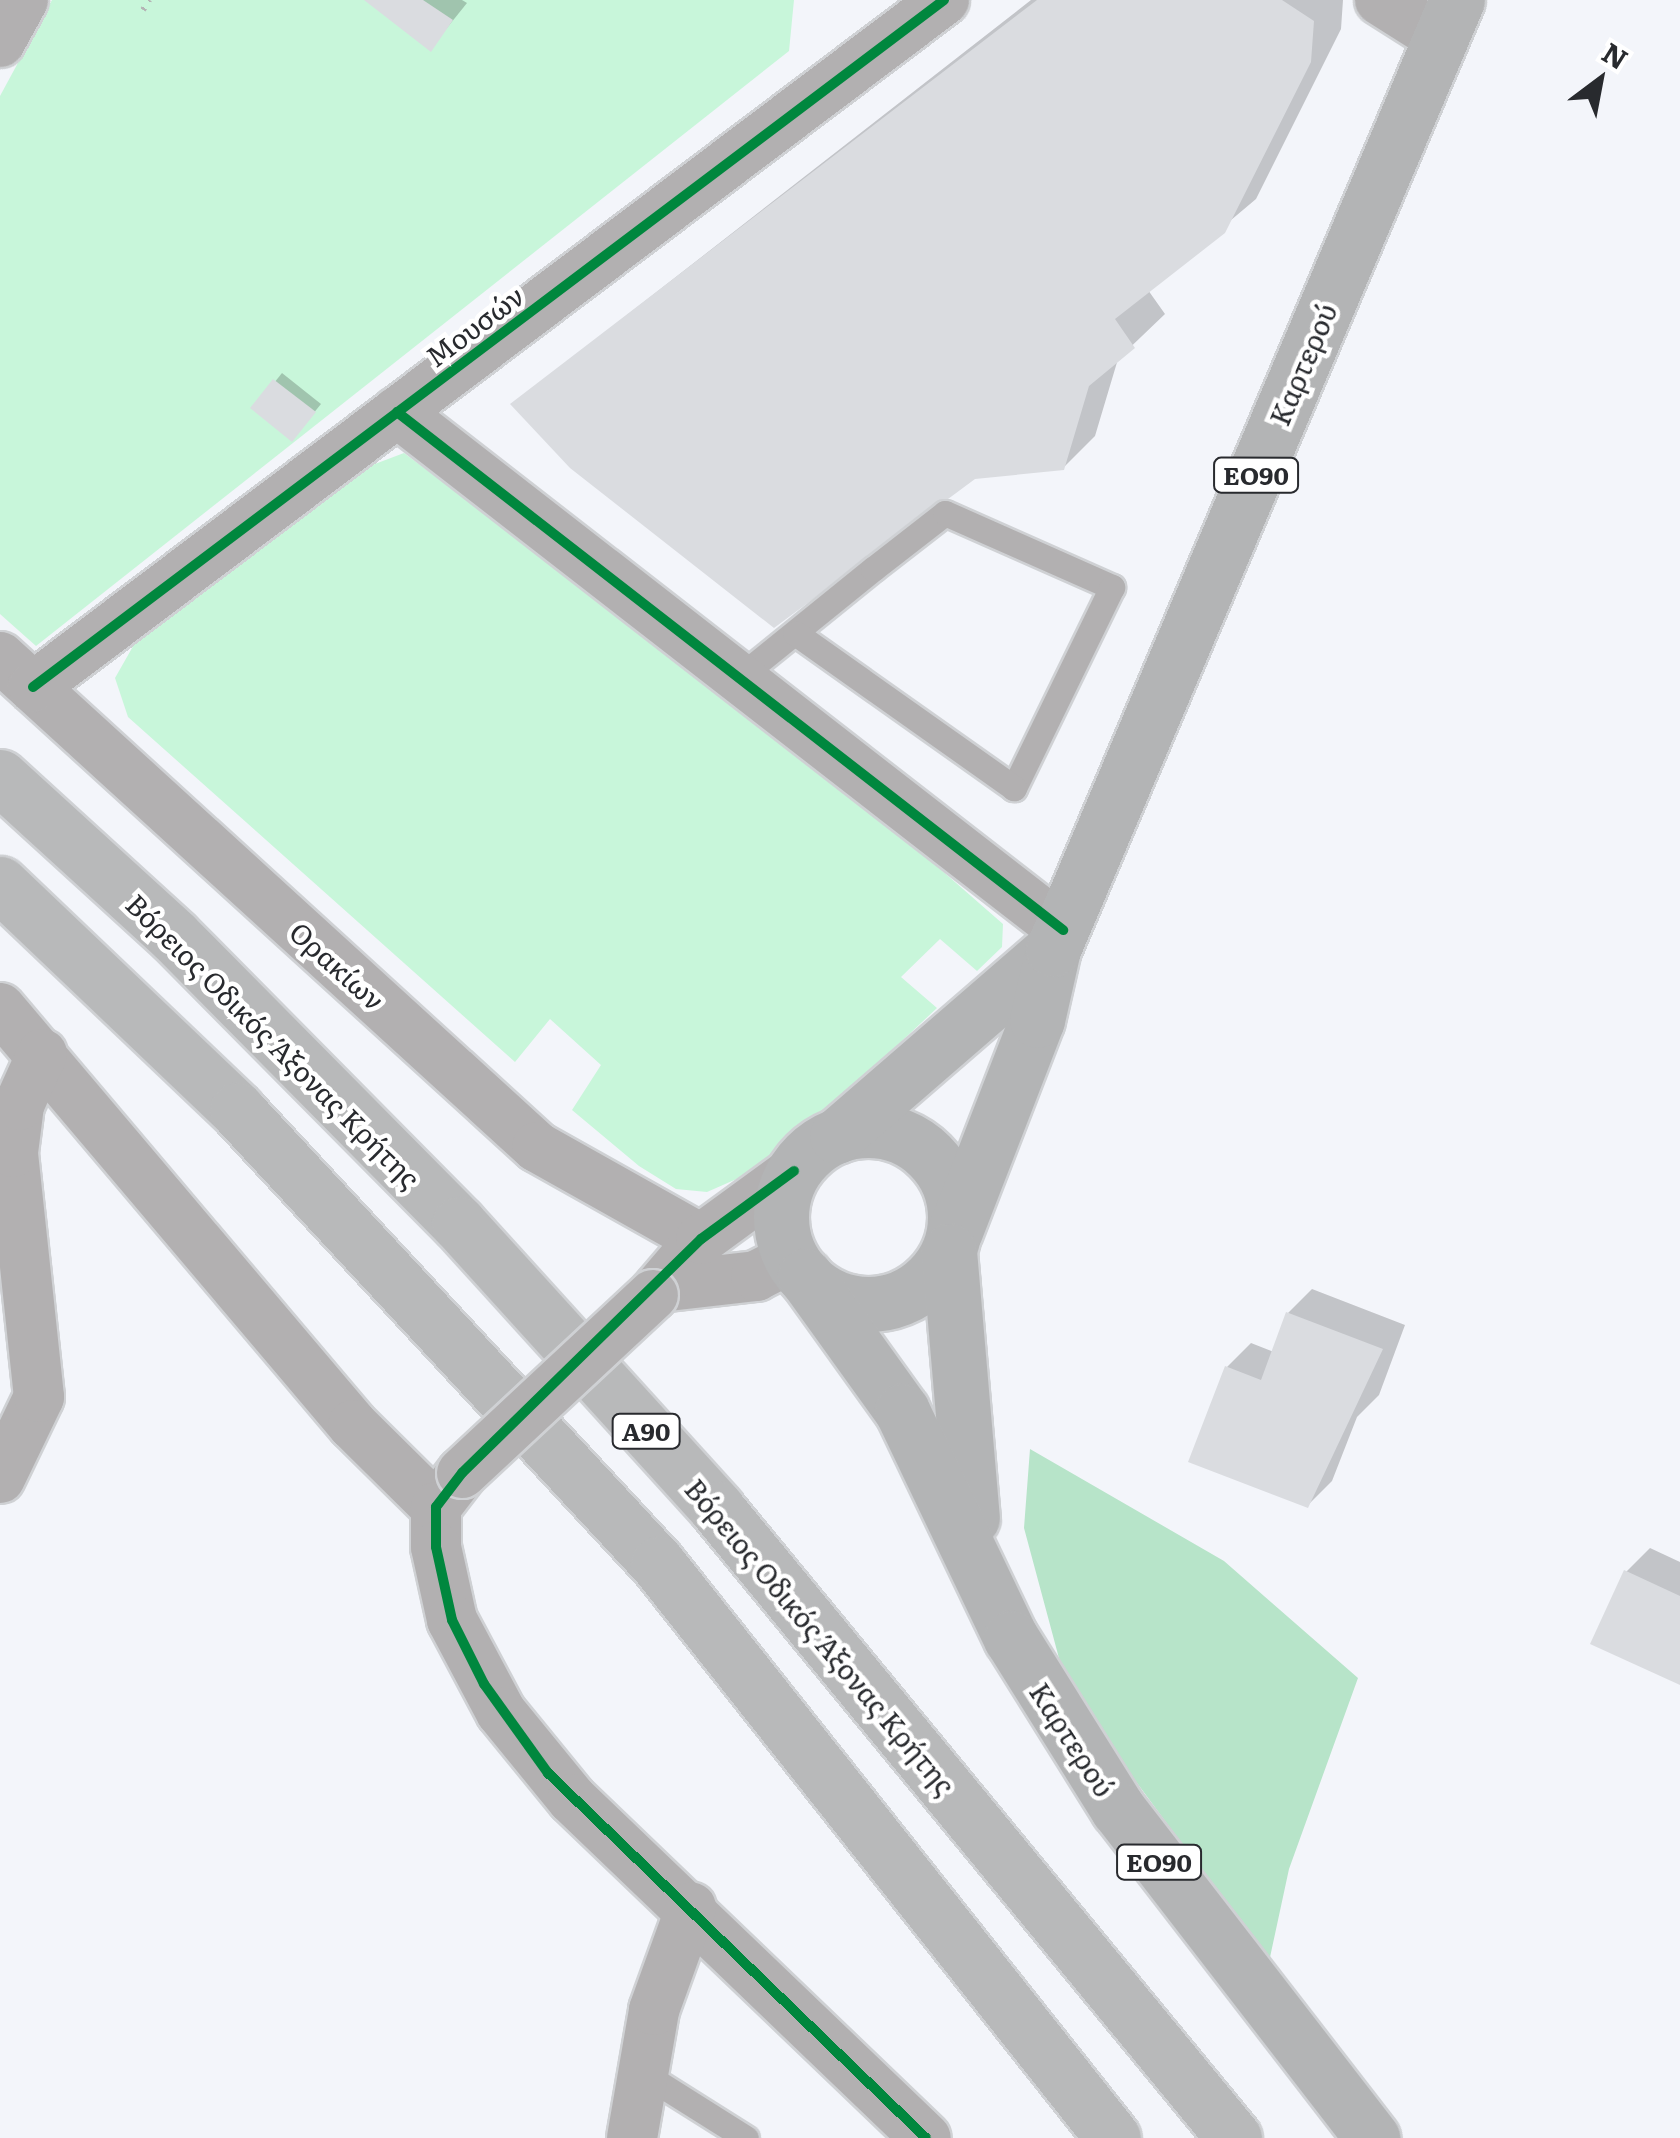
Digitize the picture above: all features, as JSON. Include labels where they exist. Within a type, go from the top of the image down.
[{"type":"highway","name":"Βόρειος Οδικός Άξονας Κρήτης","points":[[0,776],[174,936],[472,1238],[716,1509],[1234,2138]]},
{"type":"highway","points":[[0,884],[237,1110],[658,1564],[1114,2138]]},
{"type":"main road","name":"Καρτερού","points":[[976,1566],[952,1241],[1037,1020],[1058,939],[1449,19]]},
{"type":"main road","name":"Καρτερού","points":[[837,1136],[1058,939]]},
{"type":"main road","name":"ΕΟ90","points":[[882,1131],[924,1150],[950,1186],[952,1241],[924,1286],[884,1303],[841,1300],[798,1267],[781,1214],[794,1171],[837,1136],[882,1131]]},
{"type":"main road","name":"Καρτερού","points":[[798,1267],[902,1411],[976,1566],[1118,1809],[1372,2138]]},
{"type":"street","points":[[0,42],[22,0]]},
{"type":"street","name":"Μουσών","points":[[16,672],[398,412],[944,0]]},
{"type":"street","points":[[1380,0],[1449,19]]},
{"type":"street","points":[[398,412],[738,679],[1058,939]]},
{"type":"street","name":"Ορακίων","points":[[16,672],[537,1148],[701,1240]]},
{"type":"street","points":[[0,1008],[353,1425],[448,1490]]},
{"type":"street","points":[[0,1478],[38,1397],[14,1152],[20,1106],[42,1054]]},
{"type":"street","points":[[794,1171],[701,1240],[657,1291],[448,1490],[452,1620],[501,1712],[572,1798],[691,1908],[926,2138]]},
{"type":"street","points":[[657,1291],[798,1267]]},
{"type":"street","points":[[632,2138],[640,2072],[691,1908]]},
{"type":"lane","points":[[738,679],[795,633],[944,514],[1112,587],[1014,788],[795,633]]},
{"type":"lane","points":[[640,2072],[746,2138]]},
{"type":"path","points":[[143,10],[149,0]]},
{"type":"green space","points":[[52,0],[794,0],[789,51],[36,646],[0,614],[0,96]]},
{"type":"green space","points":[[404,453],[812,757],[1003,924],[1002,947],[977,971],[940,939],[901,977],[937,1008],[789,1147],[748,1174],[707,1192],[676,1189],[639,1166],[572,1110],[601,1065],[550,1019],[515,1062],[128,717],[115,678],[140,634],[359,470]]},
{"type":"green space","points":[[1030,1449],[1224,1561],[1358,1678],[1289,1869],[1269,1962],[1067,1688],[1024,1528]]},
{"type":"building","points":[[364,0],[423,0],[453,20],[431,52]]},
{"type":"building","points":[[1037,0],[1282,0],[1314,21],[1311,62],[1225,233],[1115,319],[1135,348],[1089,386],[1064,470],[975,479],[774,628],[570,468],[510,404]]},
{"type":"building","points":[[273,379],[316,412],[292,442],[250,408]]},
{"type":"building","points":[[1286,1312],[1383,1349],[1308,1508],[1188,1462],[1225,1366],[1261,1380]]},
{"type":"building","points":[[1624,1570],[1680,1596],[1680,1685],[1590,1644]]},
{"type":"cycle path","points":[[33,687],[944,0]]},
{"type":"cycle path","points":[[397,412],[1063,930]]},
{"type":"cycle path","points":[[794,1171],[701,1239],[462,1473],[436,1507],[436,1547],[452,1620],[484,1684],[548,1773],[926,2138]]}]
